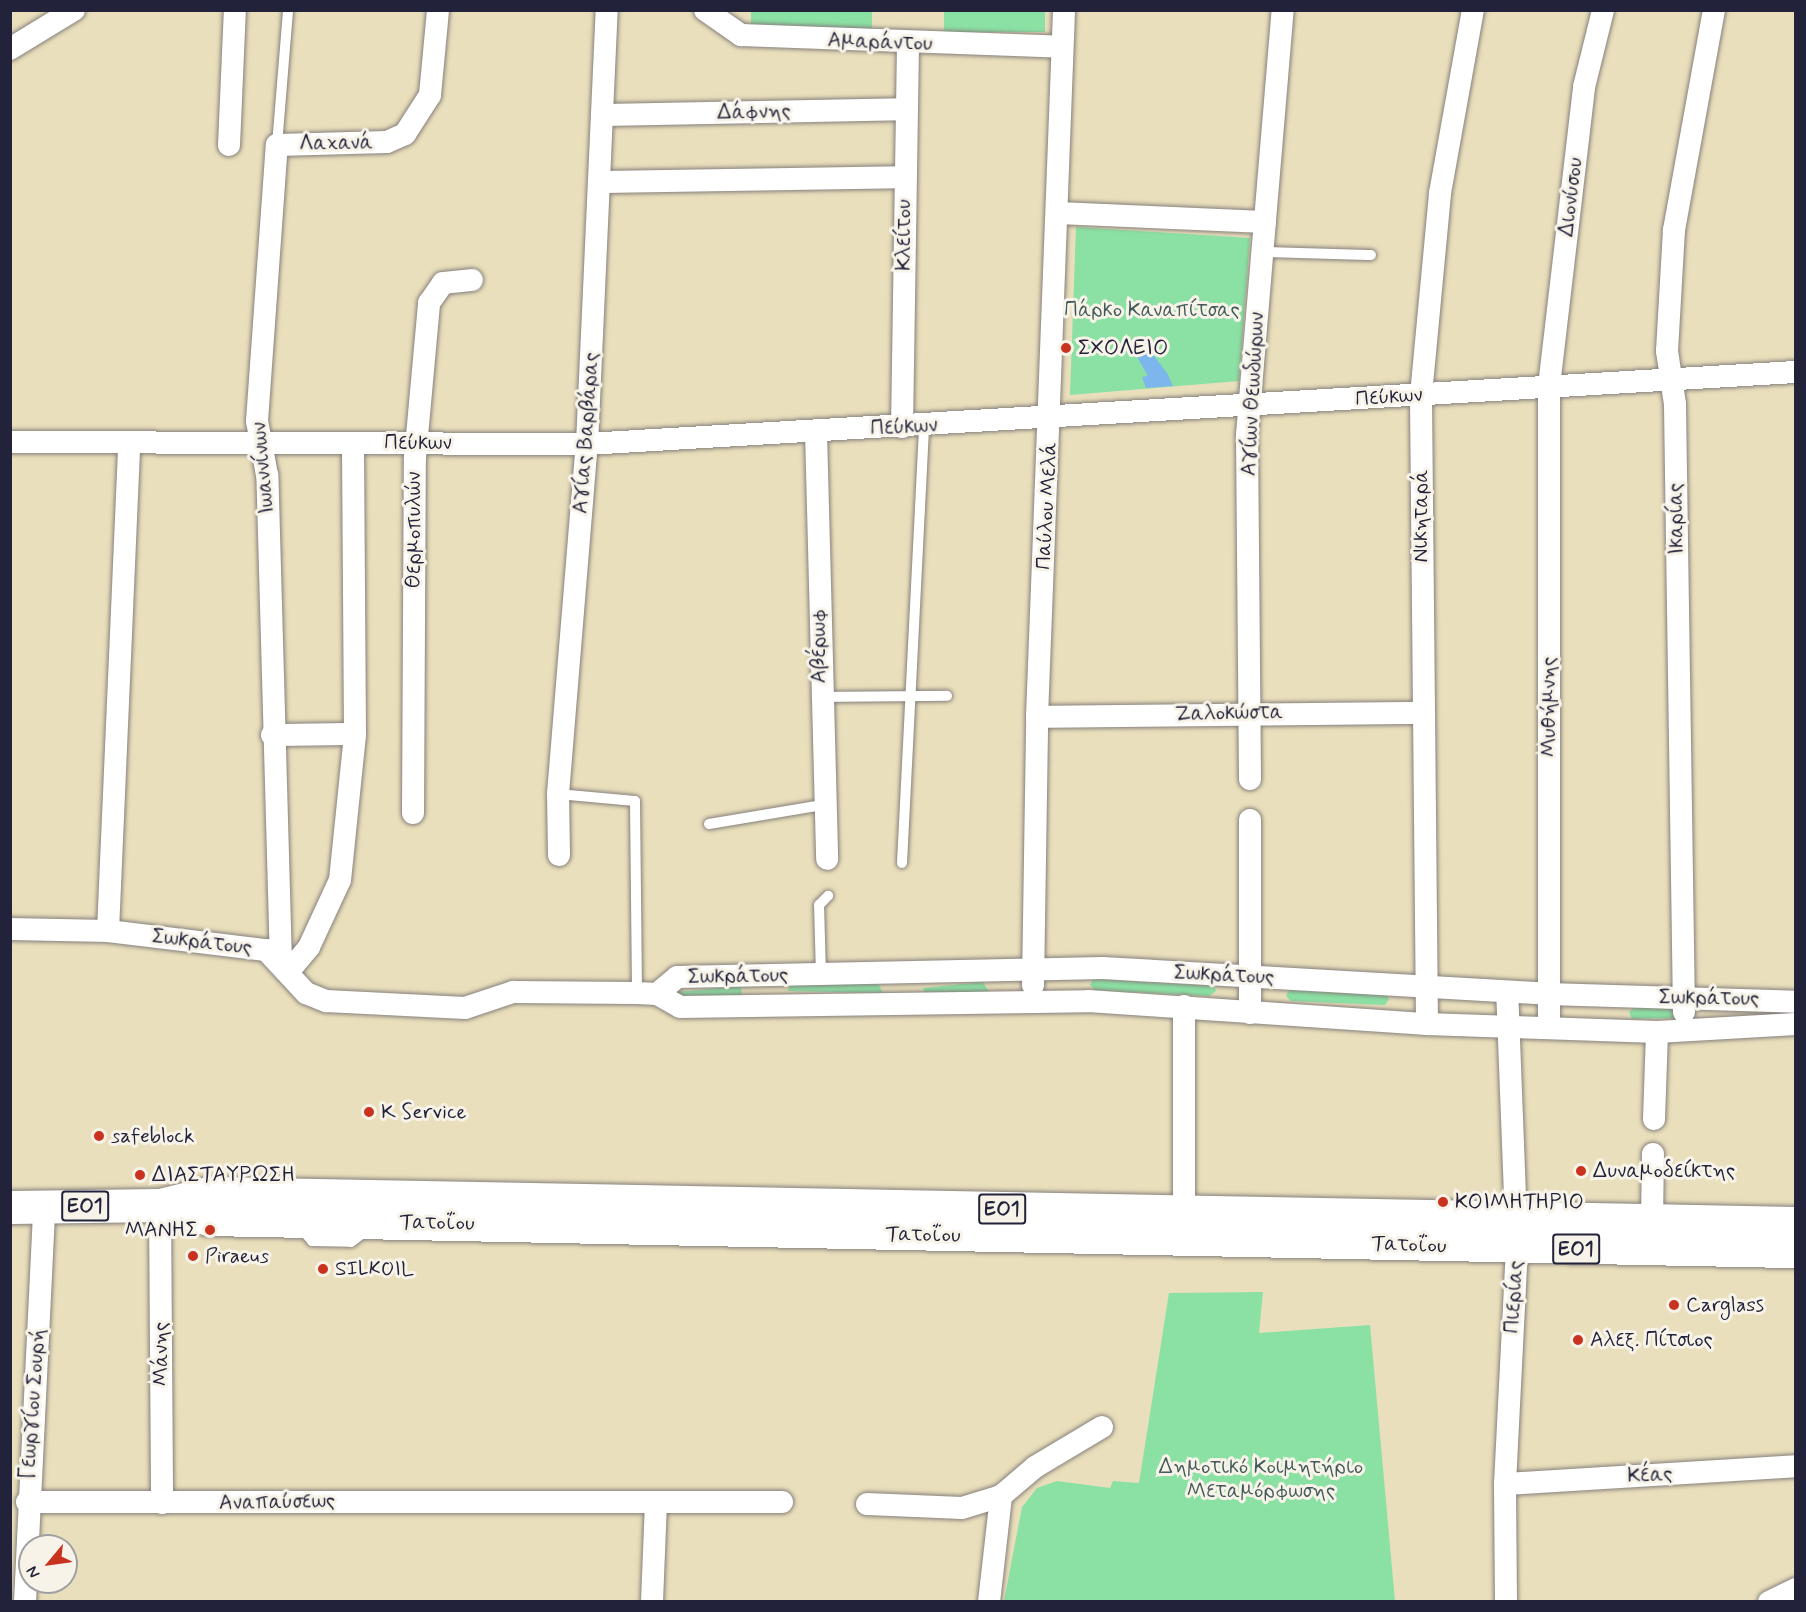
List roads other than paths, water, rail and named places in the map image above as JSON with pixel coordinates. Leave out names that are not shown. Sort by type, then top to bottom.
[{"type":"main road","name":"Τατοΐου","points":[[10,1208],[160,1205],[209,1193],[1184,1213],[1796,1251]]},
{"type":"main road","name":"Τατοΐου","points":[[160,1205],[209,1219],[1517,1235],[1652,1223],[1796,1223]]},
{"type":"street","points":[[10,49],[74,10]]},
{"type":"street","points":[[229,145],[236,10]]},
{"type":"street","name":"Λαχανά","points":[[277,145],[387,142],[405,134],[430,95],[438,10]]},
{"type":"street","name":"Αγίας Βαρβάρας","points":[[559,855],[558,794],[587,444],[607,10]]},
{"type":"street","name":"Αμαράντου","points":[[705,10],[741,35],[1062,47]]},
{"type":"street","name":"Παύλου Μελά","points":[[1033,1002],[1037,717],[1051,419],[1064,10]]},
{"type":"street","name":"Αγίων Θεωδώρων","points":[[1250,779],[1251,406],[1283,10]]},
{"type":"street","name":"Νικηταρά","points":[[1427,1024],[1428,986],[1420,713],[1421,395],[1440,193],[1473,10]]},
{"type":"street","name":"Διονύσου","points":[[1550,386],[1584,87],[1603,10]]},
{"type":"street","name":"Ικαρίας","points":[[1685,1032],[1672,380],[1667,351],[1674,230],[1714,10]]},
{"type":"street","name":"Κλείτου","points":[[908,43],[905,177],[913,427]]},
{"type":"street","name":"Δάφνης","points":[[602,115],[905,109]]},
{"type":"street","name":"Ιωαννίνων","points":[[277,145],[260,446],[267,475],[273,735],[285,967]]},
{"type":"street","points":[[599,182],[905,177]]},
{"type":"street","points":[[1058,213],[1265,222]]},
{"type":"street","name":"Θερμοπυλών","points":[[413,813],[415,442],[429,303],[443,283],[472,280]]},
{"type":"street","name":"Πεύκων","points":[[10,442],[260,446],[415,442],[587,444],[1051,419],[1796,372]]},
{"type":"street","name":"Μυθήμνης","points":[[1549,1028],[1550,386]]},
{"type":"street","name":"Αβέρωφ","points":[[816,432],[819,697],[822,805],[827,859]]},
{"type":"street","points":[[108,931],[129,444]]},
{"type":"street","points":[[285,967],[309,947],[340,880],[355,734],[353,444]]},
{"type":"street","name":"Ζαλοκώστα","points":[[1037,717],[1249,712],[1420,713]]},
{"type":"street","points":[[273,735],[355,734]]},
{"type":"street","points":[[1250,820],[1250,1013]]},
{"type":"street","name":"Σωκράτους","points":[[10,929],[108,931],[266,950],[285,967],[306,993],[327,1001],[465,1008],[513,992],[647,993],[680,1007],[774,1008],[1033,1002],[1184,1006],[1250,1013],[1427,1024],[1657,1032],[1796,1024]]},
{"type":"street","name":"Σωκράτους","points":[[647,993],[677,977],[1034,970],[1250,977],[1548,994],[1796,1002]]},
{"type":"street","points":[[901,1006],[902,972]]},
{"type":"street","points":[[773,975],[774,1008]]},
{"type":"street","name":"Πιερίας","points":[[1506,1602],[1505,1484],[1517,1235],[1507,992]]},
{"type":"street","points":[[1184,1006],[1184,1213]]},
{"type":"street","points":[[1654,1119],[1657,1032]]},
{"type":"street","points":[[1652,1223],[1653,1154]]},
{"type":"street","name":"Μάνης","points":[[160,1205],[162,1503]]},
{"type":"street","name":"Γεωργίου Σουρή","points":[[25,1602],[27,1502],[44,1207]]},
{"type":"street","points":[[867,1504],[962,1509],[1001,1496],[1035,1467],[1102,1427]]},
{"type":"street","name":"Κέας","points":[[1505,1484],[1796,1466]]},
{"type":"street","points":[[989,1602],[1001,1496]]},
{"type":"street","name":"Αναπαύσεως","points":[[27,1502],[162,1503],[526,1499],[782,1502]]},
{"type":"street","points":[[652,1602],[656,1502]]},
{"type":"street","points":[[1768,1602],[1796,1589]]},
{"type":"lane","name":"Ιωαννίνων","points":[[277,145],[288,10]]},
{"type":"lane","points":[[1263,252],[1371,255]]},
{"type":"lane","points":[[902,863],[913,427]]},
{"type":"lane","points":[[819,697],[947,696]]},
{"type":"lane","points":[[558,794],[635,801],[647,993]]},
{"type":"lane","points":[[709,824],[822,805]]},
{"type":"lane","points":[[821,975],[819,904],[828,896]]},
{"type":"water","points":[[1147,347],[1167,373],[1173,386],[1146,388],[1142,377],[1148,376],[1136,355]]},
{"type":"place","name":"ΣΧΟΛΕΙΟ","points":[[1066,348]]},
{"type":"place","name":"K Service","points":[[369,1112]]},
{"type":"place","name":"safeblock","points":[[99,1136]]},
{"type":"place","name":"Δυναμοδείκτης","points":[[1581,1171]]},
{"type":"place","name":"ΔΙΑΣΤΑΥΡΩΣΗ","points":[[140,1175]]},
{"type":"place","name":"ΚΟΙΜΗΤΗΡΙΟ","points":[[1443,1202]]},
{"type":"place","name":"ΜΑΝΗΣ","points":[[210,1230]]},
{"type":"place","name":"Piraeus","points":[[193,1256]]},
{"type":"place","name":"SILKOIL","points":[[323,1269]]},
{"type":"place","name":"Carglass","points":[[1674,1305]]},
{"type":"place","name":"Αλεξ. Πίτσιος","points":[[1578,1340]]},
{"type":"park label","name":"Πάρκο Καναπίτσας","points":[[1152,310]]},
{"type":"park label","name":"Δημοτικό Κοιμητήριο Μεταμόρφωσης","points":[[1261,1479]]}]
